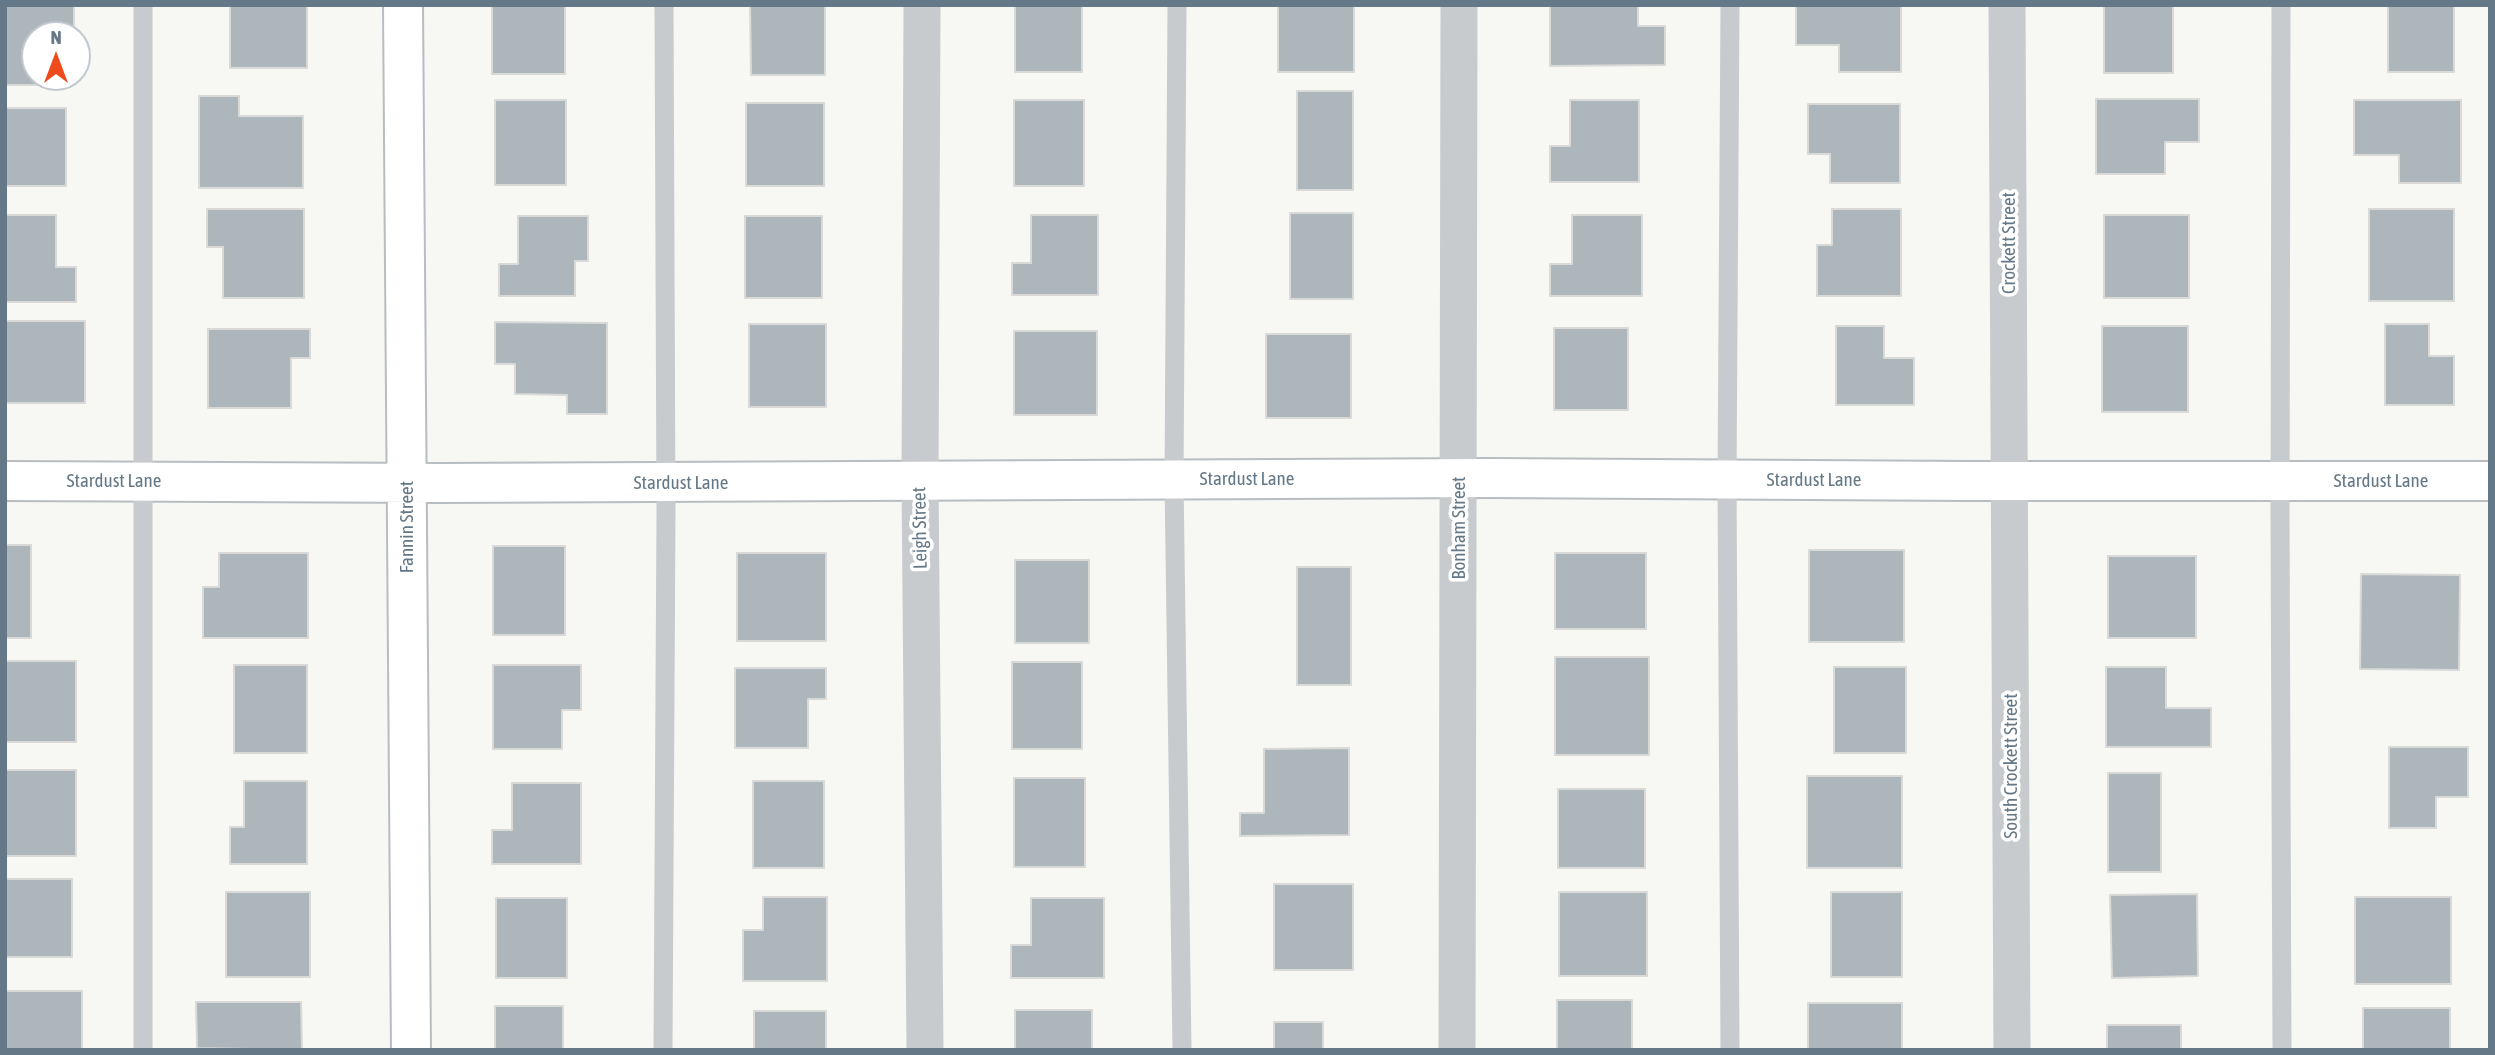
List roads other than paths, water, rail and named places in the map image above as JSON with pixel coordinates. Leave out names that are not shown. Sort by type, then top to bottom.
[{"type":"street","name":"Fannin Street","points":[[403,5],[411,1050]]},
{"type":"street","name":"Leigh Street","points":[[922,5],[920,481],[925,1050]]},
{"type":"street","name":"Bonham Street","points":[[1457,1050],[1459,5]]},
{"type":"street","name":"Crockett Street","points":[[2007,5],[2010,481]]},
{"type":"street","name":"Stardust Lane","points":[[5,481],[666,483],[1459,478],[2490,481]]},
{"type":"street","name":"South Crockett Street","points":[[2010,481],[2012,1050]]},
{"type":"lane","points":[[143,5],[143,1050]]},
{"type":"lane","points":[[663,1050],[666,483],[664,5]]},
{"type":"lane","points":[[1177,5],[1174,480],[1182,1050]]},
{"type":"lane","points":[[1730,5],[1727,480],[1730,1050]]},
{"type":"lane","points":[[2281,5],[2282,1050]]}]
